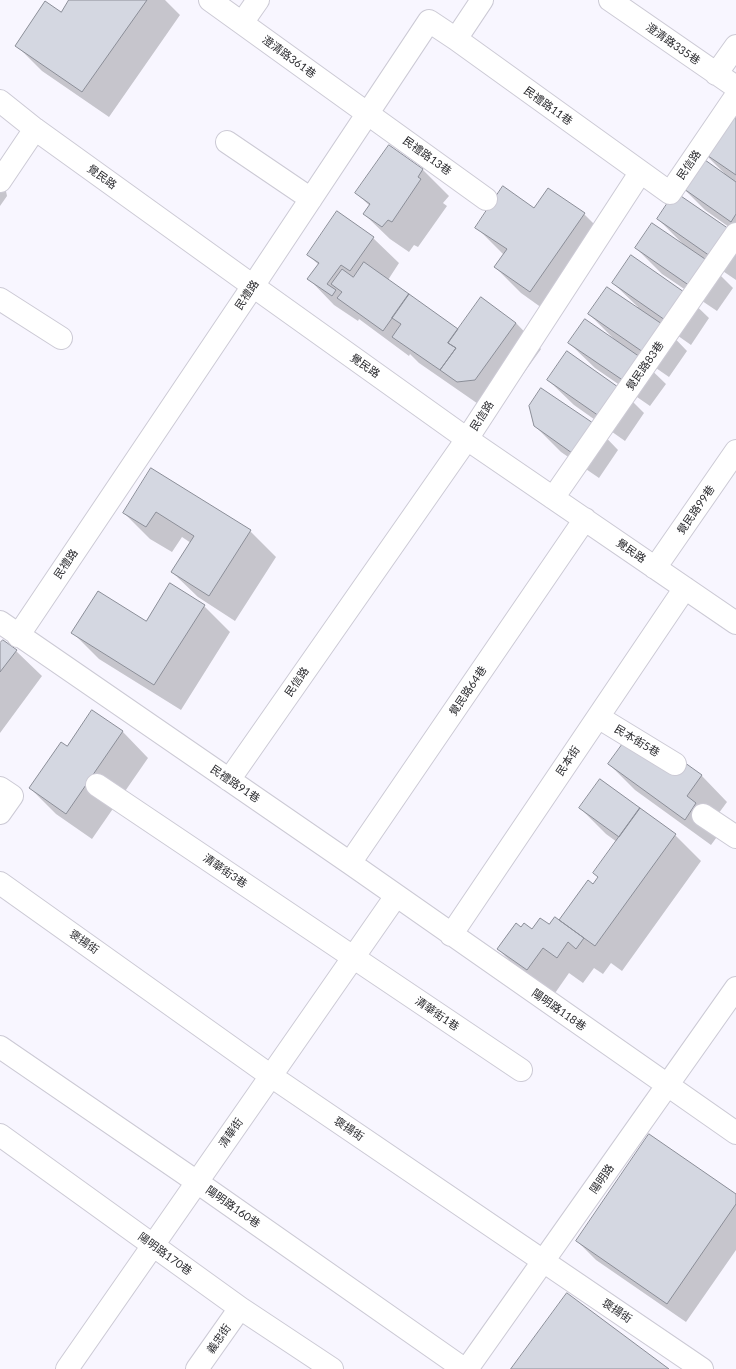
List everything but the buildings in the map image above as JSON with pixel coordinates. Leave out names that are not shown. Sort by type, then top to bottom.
[{"type":"street","name":"澄清路361巷","points":[[210,0],[367,114]]},
{"type":"street","points":[[242,23],[258,0]]},
{"type":"street","points":[[456,39],[482,0]]},
{"type":"street","name":"澄清路335巷","points":[[610,0],[736,87]]},
{"type":"street","name":"民禮路","points":[[18,636],[311,199],[428,21],[456,39]]},
{"type":"street","name":"民禮路11巷","points":[[456,39],[640,173]]},
{"type":"street","points":[[716,74],[736,46]]},
{"type":"street","name":"民信路","points":[[229,780],[467,438],[640,173],[670,193],[736,96]]},
{"type":"street","name":"覺民路","points":[[0,101],[35,129],[467,438],[736,623]]},
{"type":"street","name":"民禮路13巷","points":[[367,114],[486,199]]},
{"type":"street","points":[[0,181],[35,129]]},
{"type":"street","points":[[227,142],[311,199]]},
{"type":"street","name":"覺民路83巷","points":[[553,498],[736,234]]},
{"type":"street","points":[[0,299],[61,338]]},
{"type":"street","name":"覺民路99巷","points":[[655,568],[736,451]]},
{"type":"street","name":"覺民路64巷","points":[[350,863],[585,519]]},
{"type":"street","name":"民本街","points":[[451,935],[685,588]]},
{"type":"street","name":"民禮路91巷","points":[[0,622],[18,636],[350,863],[451,935]]},
{"type":"street","name":"民本街5巷","points":[[598,718],[675,764]]},
{"type":"street","name":"清華街3巷","points":[[97,785],[354,957]]},
{"type":"street","points":[[0,788],[12,796],[0,812]]},
{"type":"street","points":[[703,815],[736,837]]},
{"type":"street","name":"褒揚街","points":[[0,883],[271,1076],[702,1369]]},
{"type":"street","name":"清華街","points":[[67,1369],[396,896]]},
{"type":"street","name":"陽明路118巷","points":[[451,935],[736,1133]]},
{"type":"street","name":"清華街1巷","points":[[354,957],[521,1070]]},
{"type":"street","name":"陽明路","points":[[468,1369],[736,988]]},
{"type":"street","name":"陽明路160巷","points":[[0,1047],[197,1182],[464,1369]]},
{"type":"street","name":"陽明路170巷","points":[[0,1135],[240,1308],[332,1369]]},
{"type":"street","name":"義忠街","points":[[197,1369],[240,1308]]}]
